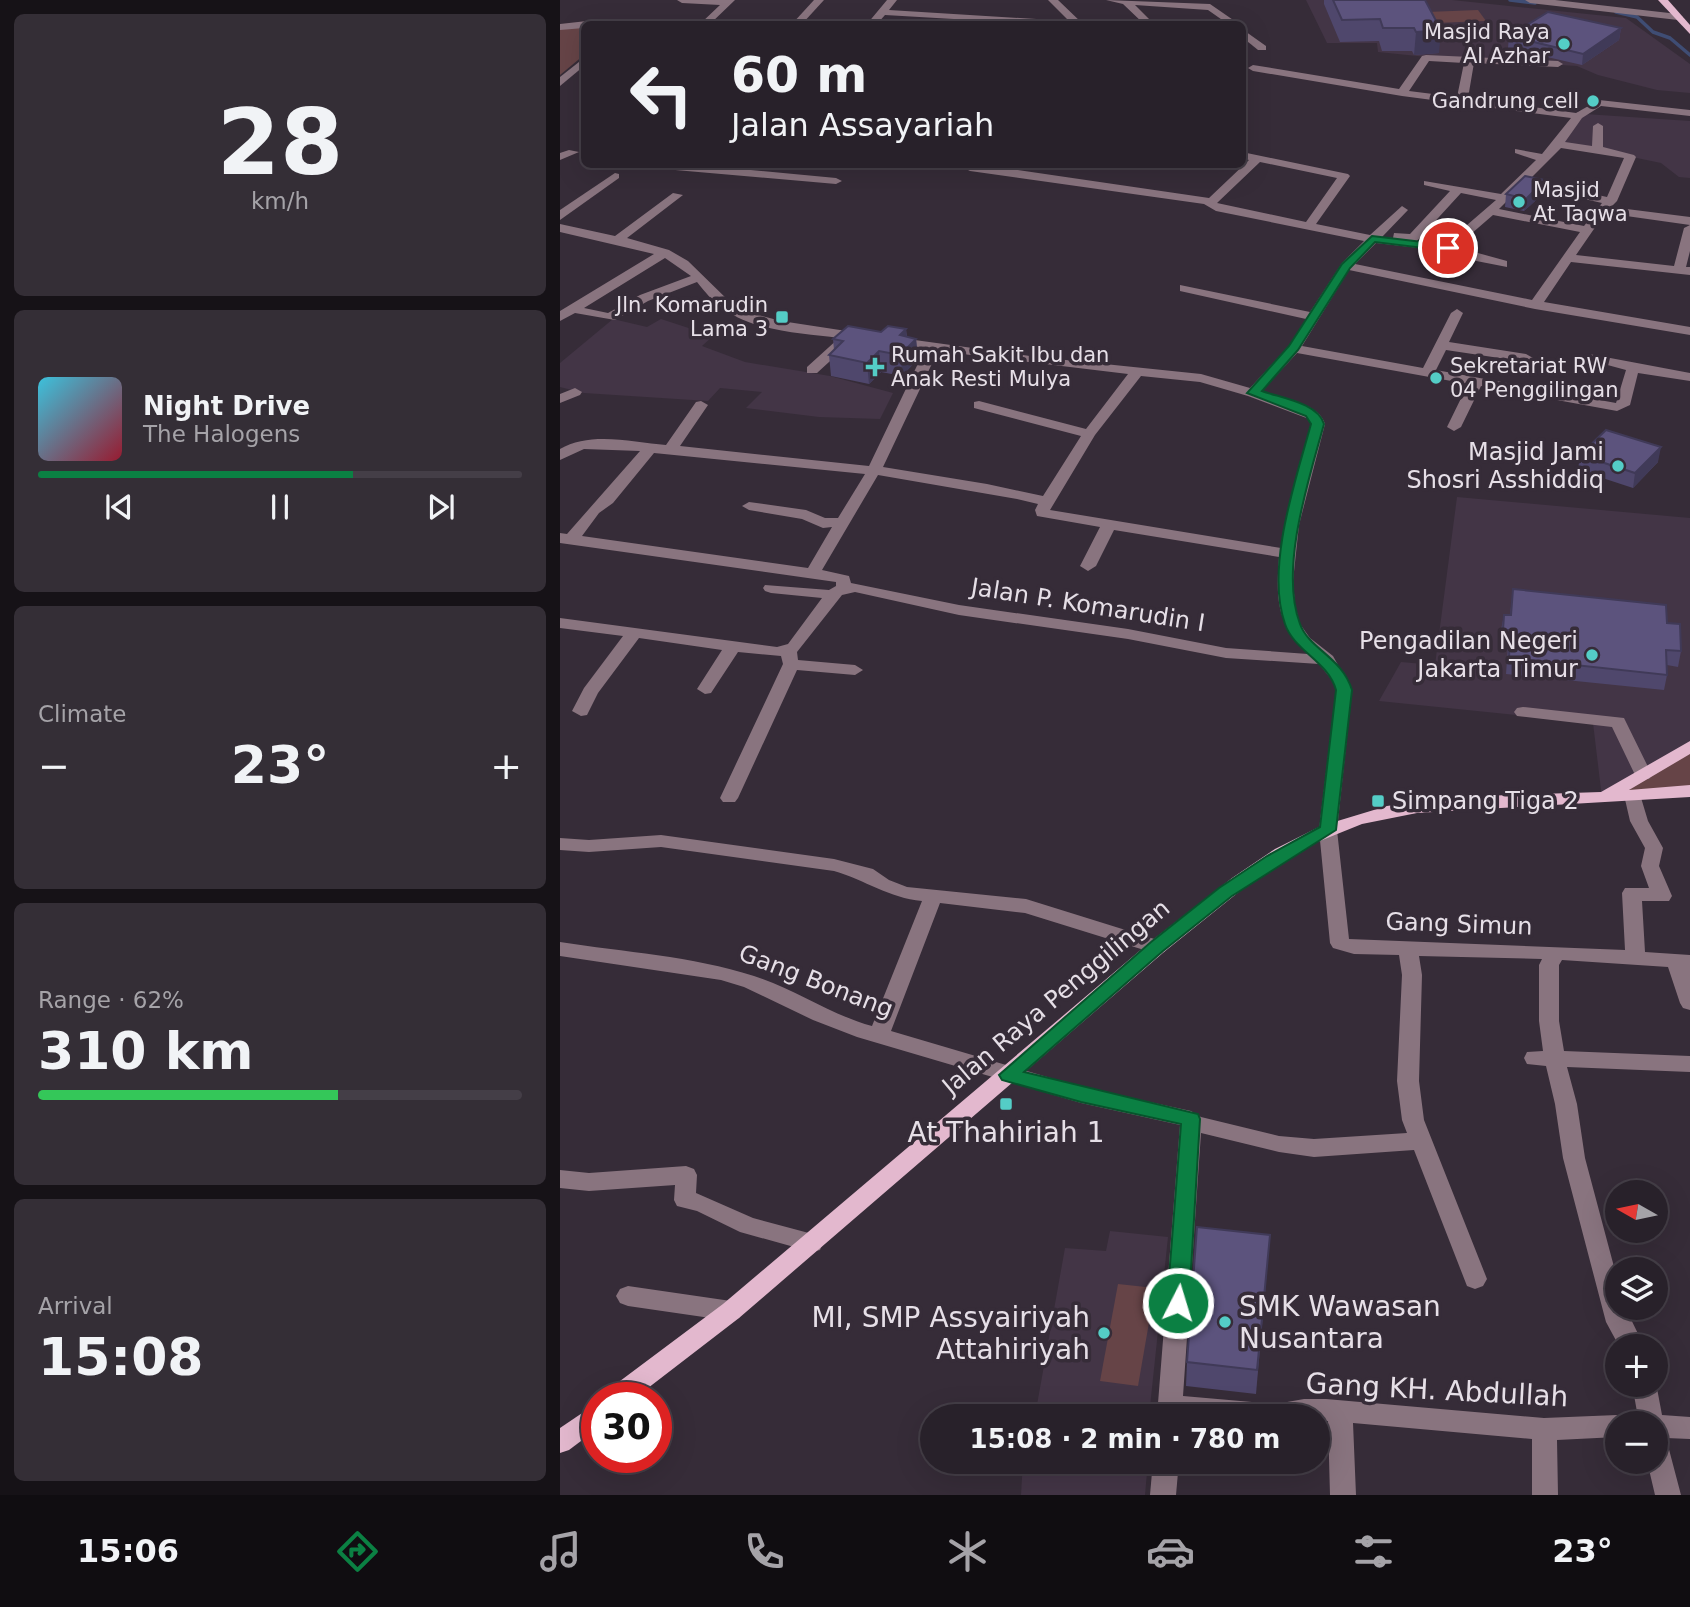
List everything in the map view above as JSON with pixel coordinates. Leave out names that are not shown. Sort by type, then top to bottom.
[{"type":"main road","points":[[1663,0],[1690,31]]},
{"type":"main road","name":"Jalan Raya Penggilingan","points":[[1602,798],[1690,746]]},
{"type":"main road","name":"Jalan Raya Penggilingan","points":[[638,1382],[732,1311],[1157,947],[1226,892],[1273,860],[1328,830],[1384,814],[1457,802],[1602,798],[1690,792]]},
{"type":"main road","points":[[560,1441],[581,1425]]},
{"type":"street","points":[[682,0],[729,1]]},
{"type":"street","points":[[722,21],[744,0]]},
{"type":"street","points":[[800,21],[819,0]]},
{"type":"street","points":[[874,21],[892,0]]},
{"type":"street","points":[[1053,0],[1075,21]]},
{"type":"street","points":[[1111,0],[1197,3],[1214,8],[1230,21]]},
{"type":"street","points":[[1530,0],[1675,14]]},
{"type":"street","points":[[1588,0],[1675,14]]},
{"type":"street","points":[[708,21],[729,1]]},
{"type":"street","points":[[1126,1],[1146,21]]},
{"type":"street","points":[[882,12],[969,21]]},
{"type":"street","points":[[560,27],[581,25]]},
{"type":"street","points":[[1246,35],[1262,48]]},
{"type":"street","points":[[1402,93],[1425,58],[1558,64]]},
{"type":"street","points":[[1462,101],[1469,61]]},
{"type":"street","points":[[561,80],[581,63]]},
{"type":"street","points":[[1253,68],[1302,74],[1402,93],[1578,116]]},
{"type":"street","points":[[561,80],[581,81]]},
{"type":"street","points":[[1351,97],[1364,87]]},
{"type":"street","points":[[1448,248],[1491,211],[1558,144],[1578,116],[1600,103],[1690,113]]},
{"type":"street","points":[[1597,149],[1598,126]]},
{"type":"street","points":[[1535,305],[1607,205],[1630,157],[1626,154],[1558,144]]},
{"type":"street","points":[[560,157],[580,149]]},
{"type":"street","points":[[1518,151],[1543,158]]},
{"type":"street","points":[[1246,156],[1344,176],[1309,226]]},
{"type":"street","points":[[1211,202],[1258,158]]},
{"type":"street","points":[[728,168],[836,181]]},
{"type":"street","points":[[969,168],[1019,169],[1211,202]]},
{"type":"street","points":[[560,216],[615,176]]},
{"type":"street","points":[[1520,181],[1607,205],[1690,220]]},
{"type":"street","points":[[1428,183],[1504,198]]},
{"type":"street","points":[[1376,237],[1413,238],[1458,188]]},
{"type":"street","points":[[616,241],[677,195]]},
{"type":"street","points":[[1211,202],[1211,206],[1309,226],[1448,248],[1461,254],[1503,264]]},
{"type":"street","points":[[1254,393],[1294,348],[1346,266],[1402,210]]},
{"type":"street","points":[[1491,211],[1587,230]]},
{"type":"street","points":[[560,228],[665,253],[683,263],[724,304],[744,314],[778,323],[1037,361],[1201,378],[1311,413],[1318,424],[1296,502],[1288,554],[1286,593],[1292,625],[1301,637],[1327,660],[1341,678],[1344,690],[1328,830]]},
{"type":"street","points":[[1569,258],[1684,271],[1690,228]]},
{"type":"street","points":[[560,317],[665,253]]},
{"type":"street","points":[[1346,266],[1502,296],[1596,318],[1690,331]]},
{"type":"street","points":[[572,309],[610,317],[644,298],[699,277]]},
{"type":"street","points":[[1184,288],[1314,317]]},
{"type":"street","points":[[1428,372],[1457,313]]},
{"type":"street","points":[[812,370],[850,335]]},
{"type":"street","points":[[1441,345],[1526,358]]},
{"type":"street","points":[[811,575],[875,469],[933,347]]},
{"type":"street","points":[[1294,348],[1619,407],[1623,405],[1631,372],[1638,369]]},
{"type":"street","points":[[1594,357],[1638,369],[1690,377]]},
{"type":"street","points":[[1138,370],[1089,434],[1042,513],[1288,554]]},
{"type":"street","points":[[1454,427],[1476,382]]},
{"type":"street","points":[[560,399],[575,393]]},
{"type":"street","points":[[670,450],[701,405]]},
{"type":"street","points":[[979,405],[1089,434]]},
{"type":"street","points":[[564,450],[593,444],[875,469],[970,485],[1047,502]]},
{"type":"street","points":[[566,539],[607,500],[650,448]]},
{"type":"street","points":[[750,506],[806,515],[824,523],[844,522]]},
{"type":"street","points":[[1088,566],[1109,524]]},
{"type":"street","points":[[566,539],[843,579],[839,591],[794,646],[729,797]]},
{"type":"street","name":"Jalan P. Komarudin I","points":[[771,588],[839,591],[855,587],[959,610],[1154,639],[1226,653],[1327,660]]},
{"type":"street","points":[[560,622],[778,652],[789,657],[855,670]]},
{"type":"street","points":[[581,711],[590,692],[635,632]]},
{"type":"street","points":[[705,689],[733,646]]},
{"type":"street","points":[[1523,712],[1618,722],[1643,775]]},
{"type":"street","points":[[1633,795],[1639,821],[1654,848],[1650,866],[1662,896],[1632,893],[1635,957]]},
{"type":"street","name":"Gang Simun","points":[[1328,830],[1340,943],[1354,947],[1555,953],[1683,961]]},
{"type":"street","points":[[560,844],[589,846],[661,841],[776,859],[812,861],[857,871],[882,885],[906,892],[1026,906],[1157,947]]},
{"type":"street","points":[[879,1035],[934,895]]},
{"type":"street","points":[[1408,948],[1412,975],[1408,1089],[1419,1141],[1475,1279]]},
{"type":"street","name":"Gang Bonang","points":[[560,949],[721,973],[751,982],[820,1015],[1009,1075],[1081,1095],[1185,1117],[1192,1123],[1279,1144],[1314,1148],[1419,1141]]},
{"type":"street","points":[[1555,953],[1549,965],[1549,1021],[1545,1058],[1566,1104],[1574,1158],[1599,1258],[1619,1322],[1626,1334]]},
{"type":"street","points":[[1683,961],[1690,1003]]},
{"type":"street","points":[[1545,1058],[1690,1064]]},
{"type":"street","points":[[1170,1404],[1192,1123]]},
{"type":"street","points":[[560,1179],[589,1182],[686,1175],[685,1200],[701,1203],[748,1226],[812,1243]]},
{"type":"street","points":[[628,1296],[732,1311]]},
{"type":"street","name":"Gang KH. Abdullah","points":[[1330,1411],[1544,1429],[1605,1426]]},
{"type":"street","points":[[1340,1411],[1343,1495]]},
{"type":"street","points":[[1668,1426],[1690,1427]]},
{"type":"street","points":[[1544,1429],[1545,1495]]},
{"type":"street","points":[[1163,1495],[1165,1474]]},
{"type":"street","points":[[1663,1474],[1668,1495]]},
{"type":"shaded area","points":[[1306,0],[1452,0],[1626,18],[1690,64],[1690,93],[1657,90],[1598,75],[1577,66],[1427,57],[1378,52],[1377,43],[1327,43]]},
{"type":"shaded area","points":[[1478,10],[1486,21],[1435,23],[1427,12]]},
{"type":"shaded area","points":[[560,25],[581,25],[581,58],[560,75]]},
{"type":"shaded area","points":[[1585,114],[1690,121],[1690,178],[1679,177],[1661,163],[1560,142]]},
{"type":"shaded area","points":[[613,319],[647,327],[661,319],[713,336],[702,346],[745,362],[830,376],[893,393],[880,419],[819,417],[746,408],[762,392],[720,388],[708,401],[584,393],[560,387],[560,363]]},
{"type":"shaded area","points":[[1457,497],[1690,518],[1690,745],[1602,798],[1593,723],[1379,701],[1401,662],[1435,665]]},
{"type":"shaded area","points":[[1690,745],[1690,792],[1602,798]]},
{"type":"shaded area","name":"MI, SMP Assyairiyah Attahiriyah","points":[[1110,1231],[1168,1237],[1150,1404],[1037,1404],[1065,1248],[1106,1251]]},
{"type":"shaded area","points":[[1118,1284],[1155,1288],[1138,1386],[1100,1381]]},
{"type":"shaded area","points":[[1022,1474],[1147,1474],[1145,1495],[1021,1495]]},
{"type":"building","points":[[1333,0],[1425,0],[1441,30],[1416,32],[1414,28],[1383,28],[1380,19],[1342,20]]},
{"type":"building","points":[[1548,12],[1621,28],[1583,54],[1509,36]]},
{"type":"building","points":[[1525,176],[1545,180],[1526,199],[1506,194]]},
{"type":"building","points":[[848,326],[881,332],[888,326],[906,329],[900,335],[916,339],[900,355],[879,351],[867,363],[829,355],[843,341],[833,339]]},
{"type":"building","points":[[1606,430],[1661,447],[1635,473],[1580,455]]},
{"type":"building","name":"Pengadilan Negeri Jakarta Timur","points":[[1513,589],[1666,605],[1667,623],[1680,624],[1681,651],[1666,650],[1667,675],[1509,658],[1510,630],[1503,630],[1504,615],[1511,615]]},
{"type":"building","name":"SMK Wawasan Nusantara","points":[[1197,1227],[1270,1235],[1257,1370],[1187,1362]]},
{"type":"waterway","points":[[1510,0],[1535,3]]},
{"type":"waterway","points":[[1616,12],[1637,17],[1653,32],[1670,38],[1690,55]]},
{"type":"place","name":"Masjid Raya Al Azhar","points":[[1564,44]]},
{"type":"place","name":"Gandrung cell","points":[[1593,101]]},
{"type":"place","name":"Masjid At Taqwa","points":[[1519,202]]},
{"type":"place","name":"Jln. Komarudin Lama 3","points":[[782,317]]},
{"type":"place","name":"Rumah Sakit Ibu dan Anak Resti Mulya","points":[[875,367]]},
{"type":"place","name":"Sekretariat RW 04 Penggilingan","points":[[1436,378]]},
{"type":"place","name":"Masjid Jami Shosri Asshiddiq","points":[[1618,466]]},
{"type":"place","name":"Pengadilan Negeri Jakarta Timur","points":[[1592,655]]},
{"type":"place","name":"Simpang Tiga 2","points":[[1378,801]]},
{"type":"place","name":"At Thahiriah 1","points":[[1006,1104]]},
{"type":"place","name":"SMK Wawasan Nusantara","points":[[1225,1322]]},
{"type":"place","name":"MI, SMP Assyairiyah Attahiriyah","points":[[1104,1333]]},
{"type":"route","points":[[1178,1303],[1191,1119],[1081,1095],[1009,1075],[1157,947],[1226,892],[1273,860],[1328,830],[1344,690],[1341,678],[1327,660],[1311,648],[1292,625],[1286,593],[1288,554],[1296,502],[1318,424],[1311,413],[1254,393],[1294,348],[1346,266],[1372,239],[1448,248]]}]
